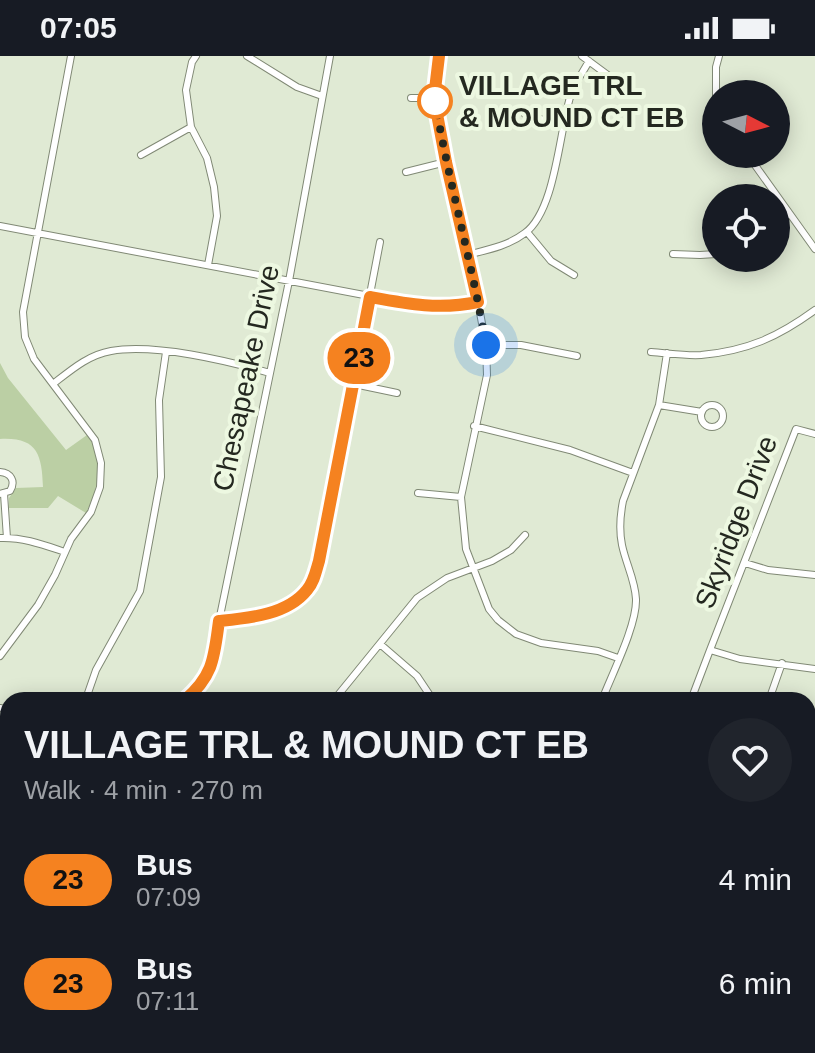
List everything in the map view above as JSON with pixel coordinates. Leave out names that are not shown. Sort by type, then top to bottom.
[{"type":"street","points":[[0,656],[38,605],[71,539],[91,512],[100,487],[101,463],[95,440],[34,359],[25,337],[23,312],[71,56]]},
{"type":"street","points":[[196,56],[186,90],[191,127],[207,158],[214,187],[217,216],[208,265]]},
{"type":"street","points":[[247,56],[297,87],[322,96]]},
{"type":"street","name":"Chesapeake Drive","points":[[194,692],[208,674],[213,660],[289,281],[330,56]]},
{"type":"street","points":[[439,56],[434,98],[486,345],[487,375],[461,497],[466,549],[489,609],[516,634],[541,643],[598,651],[618,658]]},
{"type":"street","points":[[582,56],[609,76]]},
{"type":"street","points":[[716,80],[719,56]]},
{"type":"street","points":[[467,255],[502,246],[527,232],[538,218],[549,194],[572,91],[589,61]]},
{"type":"street","points":[[411,98],[434,98]]},
{"type":"street","points":[[525,114],[563,126]]},
{"type":"street","points":[[141,155],[191,127]]},
{"type":"street","points":[[406,172],[446,162]]},
{"type":"street","points":[[790,217],[815,249]]},
{"type":"street","points":[[0,226],[422,306],[456,306],[478,302]]},
{"type":"street","points":[[527,232],[551,261],[574,275]]},
{"type":"street","points":[[219,621],[254,618],[277,610],[308,589],[319,561],[380,242]]},
{"type":"street","points":[[673,254],[702,255]]},
{"type":"street","points":[[651,352],[699,355],[744,348],[789,329],[815,310]]},
{"type":"street","points":[[486,345],[521,345],[577,356]]},
{"type":"street","points":[[53,384],[84,361],[111,351],[166,352],[230,362],[270,373]]},
{"type":"street","points":[[88,692],[96,670],[140,591],[161,477],[159,400],[166,352]]},
{"type":"street","points":[[605,692],[634,619],[636,598],[619,530],[623,501],[659,405],[667,353]]},
{"type":"street","points":[[354,384],[397,393]]},
{"type":"street","points":[[659,405],[702,412]]},
{"type":"street","points":[[474,426],[570,450],[633,473]]},
{"type":"street","name":"Skyridge Drive","points":[[694,692],[796,429],[815,434]]},
{"type":"street","points":[[0,472],[12,477],[13,483],[10,491],[2,494],[4,538],[39,543],[65,552]]},
{"type":"street","points":[[418,493],[461,497]]},
{"type":"street","points":[[341,692],[417,598],[447,578],[492,561],[511,550],[525,535]]},
{"type":"street","points":[[745,563],[768,570],[815,575]]},
{"type":"street","points":[[380,644],[417,676],[428,692]]},
{"type":"street","points":[[710,650],[740,659],[815,669]]},
{"type":"street","points":[[772,692],[782,663]]},
{"type":"green space","points":[[0,363],[8,378],[66,450],[87,435],[93,444],[98,474],[86,513],[58,496],[48,508],[9,508],[9,498],[16,488],[43,487],[41,465],[35,450],[22,441],[0,439]]},
{"type":"bus line","name":"23","points":[[194,692],[208,674],[213,660],[219,621],[254,618],[277,610],[296,600],[314,578],[370,297],[422,306],[456,306],[478,302],[434,98],[439,56]]},
{"type":"place","name":"VILLAGE TRL & MOUND CT EB","points":[[435,101]]},
{"type":"route","points":[[435,101],[486,345]]}]
